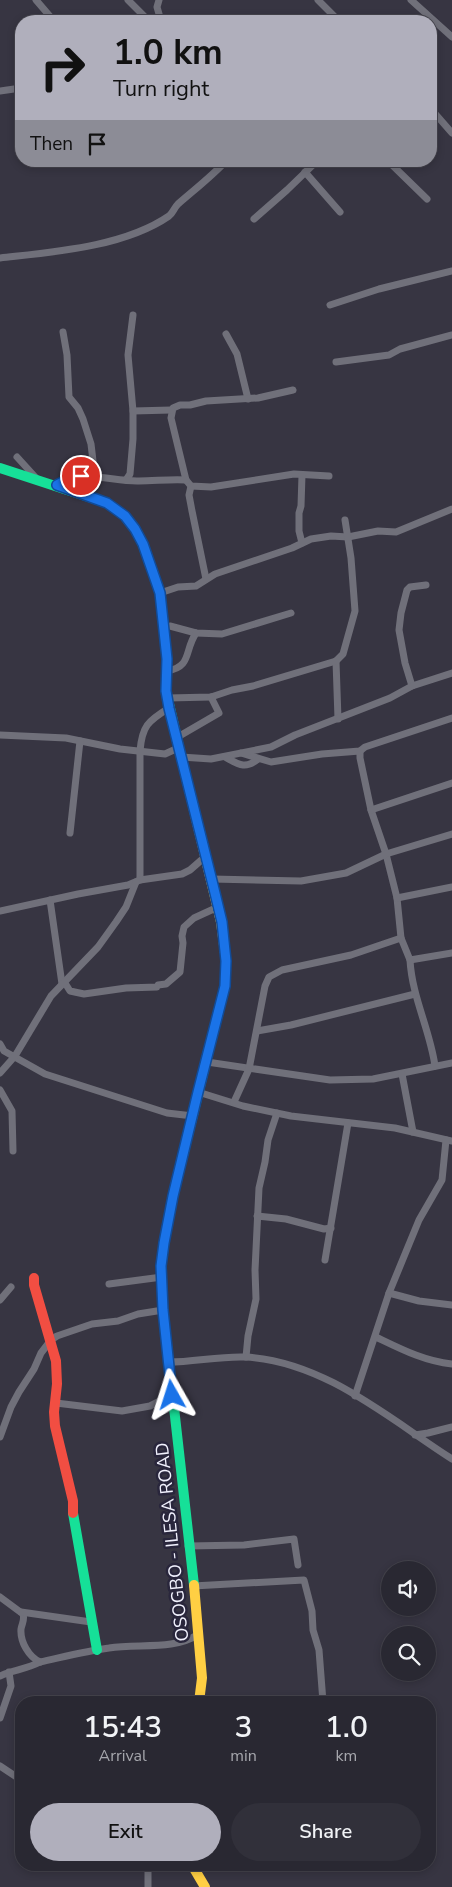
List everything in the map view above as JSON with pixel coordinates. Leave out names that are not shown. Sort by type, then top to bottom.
[{"type":"main road","name":"OSOGBO - ILESA ROAD","points":[[0,468],[57,485],[107,503],[125,516],[143,544],[160,593],[168,703],[212,879],[225,944],[225,986],[173,1196],[164,1243],[162,1277],[163,1310],[199,1634],[202,1678],[200,1696]]},
{"type":"main road","points":[[34,1278],[49,1346],[58,1372],[54,1412],[72,1500],[97,1650]]},
{"type":"main road","points":[[196,1871],[205,1887]]},
{"type":"street","points":[[36,0],[49,15]]},
{"type":"street","points":[[128,0],[142,15]]},
{"type":"street","points":[[158,0],[157,6],[159,15]]},
{"type":"street","points":[[318,0],[334,15]]},
{"type":"street","points":[[411,0],[428,15]]},
{"type":"street","points":[[437,23],[452,37]]},
{"type":"street","points":[[0,91],[15,89]]},
{"type":"street","points":[[437,116],[452,133]]},
{"type":"street","points":[[0,258],[28,256],[95,245],[117,239],[158,223],[171,215],[175,207],[220,167]]},
{"type":"street","points":[[254,219],[310,167]]},
{"type":"street","points":[[394,167],[427,199]]},
{"type":"street","points":[[305,172],[340,212]]},
{"type":"street","points":[[330,305],[379,289],[452,271]]},
{"type":"street","points":[[126,480],[130,474],[133,411],[128,355],[133,315]]},
{"type":"street","points":[[63,332],[67,355],[69,397],[78,408],[83,419],[91,444],[95,478]]},
{"type":"street","points":[[226,334],[236,354],[248,398]]},
{"type":"street","points":[[336,362],[389,355],[400,349],[452,334]]},
{"type":"street","points":[[133,411],[172,410],[180,405],[258,398],[293,390]]},
{"type":"street","points":[[172,410],[171,418],[186,480],[191,486],[211,487],[282,475],[329,476]]},
{"type":"street","points":[[17,457],[39,480]]},
{"type":"street","points":[[302,475],[302,506],[299,513],[299,531],[302,542]]},
{"type":"street","points":[[57,485],[70,478],[90,476],[137,482],[165,479],[186,480]]},
{"type":"street","points":[[191,486],[189,495],[206,579]]},
{"type":"street","points":[[160,593],[196,586],[215,574],[322,536],[348,537],[378,531],[396,532],[452,509]]},
{"type":"street","points":[[0,1074],[15,1056],[42,1009],[98,946],[116,922],[126,907],[138,881],[140,751],[141,738],[145,726],[168,703],[211,697],[253,686],[336,660],[343,654],[355,611],[345,520]]},
{"type":"street","points":[[412,686],[405,663],[399,630],[401,613],[408,588],[426,585]]},
{"type":"street","points":[[163,628],[170,626],[196,633],[222,634],[291,613]]},
{"type":"street","points":[[167,671],[176,670],[183,665],[190,642],[196,633]]},
{"type":"street","points":[[336,660],[338,719]]},
{"type":"street","points":[[178,748],[211,759],[271,747],[295,735],[390,698],[412,686],[452,673]]},
{"type":"street","points":[[0,734],[66,738],[120,750],[166,754],[178,748],[219,713],[211,697]]},
{"type":"street","points":[[241,754],[271,762],[322,754],[360,751],[365,747],[452,718]]},
{"type":"street","points":[[70,833],[80,741]]},
{"type":"street","points":[[360,751],[371,810],[386,854],[397,898],[401,938],[410,960],[414,994],[428,1035],[435,1066]]},
{"type":"street","points":[[225,757],[248,766],[258,759]]},
{"type":"street","points":[[371,810],[452,783]]},
{"type":"street","points":[[212,879],[301,881],[346,873],[386,854],[452,834]]},
{"type":"street","points":[[0,911],[128,885],[138,881],[182,874],[190,870],[206,856]]},
{"type":"street","points":[[397,898],[452,887]]},
{"type":"street","points":[[50,900],[64,983],[70,991],[84,994],[126,988],[157,987],[158,985],[166,984],[180,972],[184,928],[194,918],[218,907]]},
{"type":"street","points":[[234,1102],[249,1069],[265,986],[269,977],[276,972],[351,955],[401,938]]},
{"type":"street","points":[[410,960],[452,953]]},
{"type":"street","points":[[257,1031],[291,1025],[414,994]]},
{"type":"street","points":[[0,1044],[4,1051],[45,1074],[167,1113],[193,1116]]},
{"type":"street","points":[[207,1062],[330,1080],[373,1078],[402,1074],[452,1063]]},
{"type":"street","points":[[402,1074],[412,1132]]},
{"type":"street","points":[[0,1090],[12,1111],[13,1151]]},
{"type":"street","points":[[198,1092],[277,1113],[412,1132],[449,1140],[442,1180],[419,1220],[389,1293],[355,1396]]},
{"type":"street","points":[[246,1357],[248,1336],[256,1299],[259,1188],[268,1140],[277,1113]]},
{"type":"street","points":[[325,1260],[348,1123]]},
{"type":"street","points":[[258,1216],[324,1229],[331,1228]]},
{"type":"street","points":[[109,1284],[162,1277]]},
{"type":"street","points":[[0,1300],[11,1287]]},
{"type":"street","points":[[389,1293],[419,1301],[452,1305]]},
{"type":"street","points":[[0,1437],[11,1408],[49,1346],[81,1328],[163,1310]]},
{"type":"street","points":[[376,1337],[419,1357],[452,1364]]},
{"type":"street","points":[[169,1362],[246,1357],[277,1362],[309,1371],[355,1396],[452,1459]]},
{"type":"street","points":[[56,1403],[122,1411],[150,1406],[172,1395]]},
{"type":"street","points":[[414,1435],[452,1427]]},
{"type":"street","points":[[188,1546],[244,1545],[294,1540],[298,1565]]},
{"type":"street","points":[[193,1586],[304,1580],[312,1612],[313,1630],[319,1650],[323,1696]]},
{"type":"street","points":[[0,1597],[25,1616],[21,1630],[24,1644],[35,1660],[40,1662]]},
{"type":"street","points":[[21,1612],[91,1622]]},
{"type":"street","points":[[0,1676],[31,1667],[40,1662],[131,1644],[173,1644],[183,1642],[199,1634]]},
{"type":"street","points":[[0,1718],[11,1686],[9,1672]]},
{"type":"street","points":[[0,1766],[15,1776]]},
{"type":"street","points":[[148,1871],[148,1887]]},
{"type":"traffic: fast","points":[[0,468],[107,503],[125,516],[135,529],[143,545],[160,593],[167,659],[166,691],[186,777]]},
{"type":"traffic: fast","points":[[194,1585],[163,1310],[161,1266],[173,1196],[217,1017]]},
{"type":"traffic: fast","points":[[73,1513],[97,1650]]},
{"type":"traffic: slow","points":[[186,777],[221,922],[226,961],[225,986],[217,1017]]},
{"type":"traffic: slow","points":[[194,1585],[202,1678],[200,1696]]},
{"type":"traffic: slow","points":[[196,1871],[205,1887]]},
{"type":"traffic: jam","points":[[34,1278],[34,1285],[56,1361],[55,1426],[73,1501],[73,1513]]},
{"type":"route","points":[[81,476],[62,481],[57,485],[107,503],[116,508],[131,522],[143,544],[160,593],[167,659],[166,691],[169,708],[212,879],[225,944],[225,986],[173,1196],[161,1266],[163,1310],[172,1395]]}]
